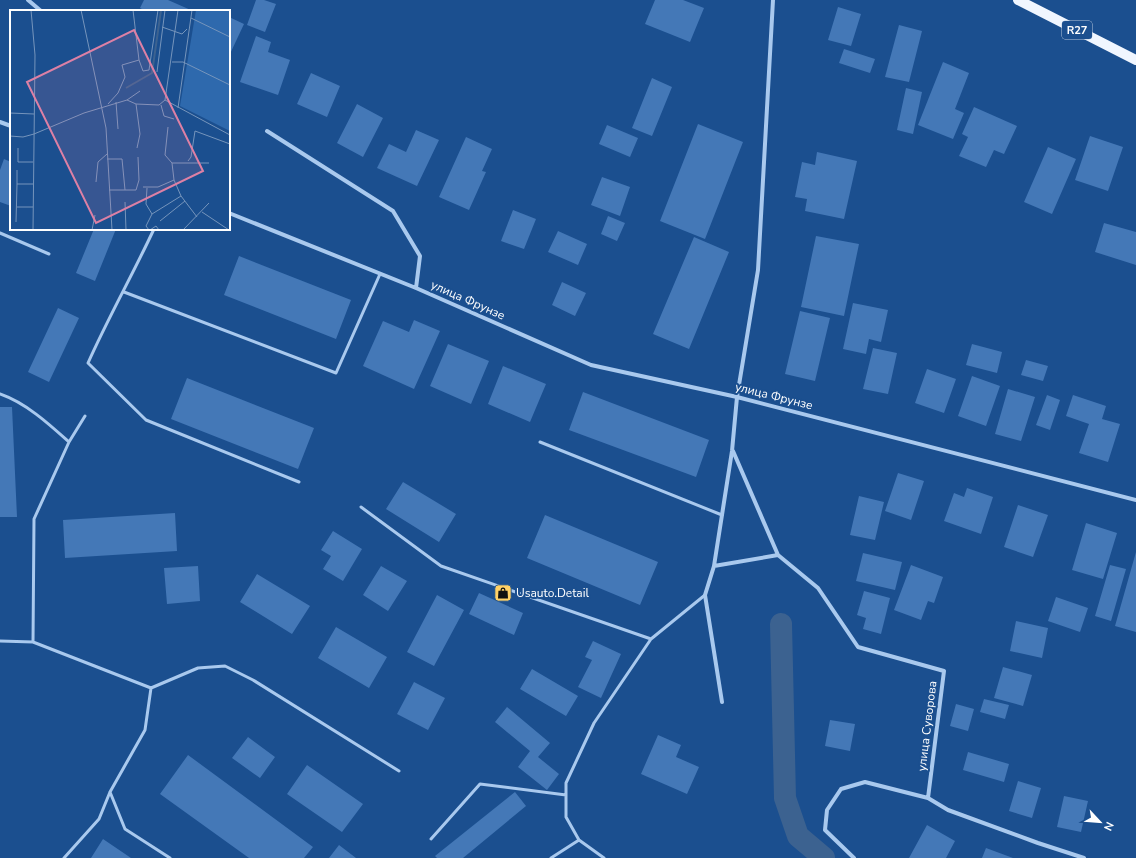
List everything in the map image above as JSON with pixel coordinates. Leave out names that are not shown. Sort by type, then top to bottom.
[{"type":"main road","name":"R27","points":[[1018,0],[1136,60]]},
{"type":"street","points":[[28,0],[40,10]]},
{"type":"street","points":[[722,702],[706,595],[714,566],[732,451],[737,397],[758,270],[773,0]]},
{"type":"street","points":[[0,122],[10,126]]},
{"type":"street","name":"улица Фрунзе","points":[[267,131],[393,210],[420,256],[416,288]]},
{"type":"street","name":"улица Фрунзе","points":[[230,213],[416,288],[591,365],[737,397],[1136,500]]},
{"type":"street","name":"улица Суворова","points":[[732,451],[778,555],[818,588],[858,648],[944,671],[928,798]]},
{"type":"street","points":[[714,566],[778,555]]},
{"type":"street","points":[[854,858],[825,830],[828,810],[841,789],[865,782],[928,798],[948,810],[1038,844],[1084,858]]},
{"type":"lane","points":[[154,230],[124,292],[109,316],[88,363],[146,420],[299,482]]},
{"type":"lane","points":[[0,233],[49,254]]},
{"type":"lane","points":[[124,292],[336,374],[380,274]]},
{"type":"lane","points":[[0,394],[8,397],[46,422],[69,442]]},
{"type":"lane","points":[[33,642],[34,519],[69,442],[85,416]]},
{"type":"lane","points":[[540,442],[722,515]]},
{"type":"lane","points":[[360,507],[441,566],[651,639]]},
{"type":"lane","points":[[604,858],[578,840],[566,817],[566,783],[594,724],[651,639],[706,595]]},
{"type":"lane","points":[[0,641],[33,642],[151,688],[198,668],[225,666],[253,680],[399,771]]},
{"type":"lane","points":[[64,858],[99,819],[110,792],[145,730],[151,688]]},
{"type":"lane","points":[[432,839],[480,784],[566,795]]},
{"type":"lane","points":[[110,792],[125,829],[170,858]]},
{"type":"lane","points":[[551,858],[578,840]]},
{"type":"building","points":[[144,0],[168,0],[191,10],[144,10],[140,8]]},
{"type":"building","points":[[256,0],[264,0],[276,4],[265,32],[247,25]]},
{"type":"building","points":[[655,0],[683,0],[704,8],[690,42],[645,24]]},
{"type":"building","points":[[838,7],[861,14],[851,46],[828,40]]},
{"type":"building","points":[[230,17],[244,24],[230,54]]},
{"type":"building","points":[[899,25],[922,31],[909,82],[885,77]]},
{"type":"building","points":[[256,36],[271,42],[268,52],[290,60],[278,95],[240,82]]},
{"type":"building","points":[[844,49],[875,59],[870,73],[839,63]]},
{"type":"building","points":[[943,62],[969,73],[955,109],[964,113],[953,139],[918,125]]},
{"type":"building","points":[[311,73],[340,86],[327,117],[297,104]]},
{"type":"building","points":[[652,78],[672,87],[652,136],[632,128]]},
{"type":"building","points":[[906,88],[922,92],[913,134],[897,130]]},
{"type":"building","points":[[357,104],[383,118],[363,157],[337,143]]},
{"type":"building","points":[[974,107],[1017,126],[1004,154],[994,150],[986,167],[959,156],[968,137],[962,134]]},
{"type":"building","points":[[698,124],[743,142],[705,239],[660,221]]},
{"type":"building","points":[[607,125],[638,138],[630,157],[599,144]]},
{"type":"building","points":[[416,130],[439,140],[417,186],[377,168],[389,144],[406,152]]},
{"type":"building","points":[[1090,136],[1123,147],[1108,191],[1075,180]]},
{"type":"building","points":[[466,137],[492,149],[482,171],[486,172],[469,210],[439,197]]},
{"type":"building","points":[[1048,147],[1076,159],[1052,214],[1024,202]]},
{"type":"building","points":[[817,152],[857,161],[844,219],[805,211],[807,199],[795,197],[802,162],[815,165]]},
{"type":"building","points":[[4,159],[10,162],[10,206],[0,202],[0,170]]},
{"type":"building","points":[[602,177],[630,187],[620,216],[591,205]]},
{"type":"building","points":[[513,210],[536,219],[524,249],[501,241]]},
{"type":"building","points":[[608,216],[625,223],[617,241],[601,234]]},
{"type":"building","points":[[1104,223],[1136,232],[1136,265],[1095,252]]},
{"type":"building","points":[[94,230],[116,230],[95,281],[76,273]]},
{"type":"building","points":[[558,231],[587,244],[578,265],[548,252]]},
{"type":"building","points":[[816,236],[859,244],[844,316],[801,307]]},
{"type":"building","points":[[694,237],[729,252],[689,349],[653,334]]},
{"type":"building","points":[[239,256],[351,300],[336,339],[224,295]]},
{"type":"building","points":[[562,282],[586,293],[575,316],[552,305]]},
{"type":"building","points":[[853,303],[888,310],[881,342],[869,339],[866,354],[843,349]]},
{"type":"building","points":[[58,308],[79,318],[49,382],[28,372]]},
{"type":"building","points":[[800,311],[830,318],[815,381],[785,374]]},
{"type":"building","points":[[414,320],[440,331],[414,389],[363,366],[383,321],[409,332]]},
{"type":"building","points":[[448,344],[489,361],[471,404],[430,386]]},
{"type":"building","points":[[972,344],[1002,352],[997,373],[966,365]]},
{"type":"building","points":[[873,348],[897,353],[888,394],[863,389]]},
{"type":"building","points":[[1026,360],[1048,366],[1043,381],[1021,375]]},
{"type":"building","points":[[503,366],[546,384],[530,422],[488,404]]},
{"type":"building","points":[[927,369],[956,379],[944,413],[915,403]]},
{"type":"building","points":[[972,376],[1000,386],[986,426],[958,416]]},
{"type":"building","points":[[187,378],[314,428],[298,469],[171,419]]},
{"type":"building","points":[[1008,389],[1035,397],[1021,441],[995,434]]},
{"type":"building","points":[[583,392],[709,440],[696,477],[569,430]]},
{"type":"building","points":[[1047,395],[1060,400],[1050,430],[1036,425]]},
{"type":"building","points":[[1073,395],[1106,406],[1102,419],[1120,424],[1108,462],[1079,453],[1089,424],[1066,416]]},
{"type":"building","points":[[0,407],[12,407],[17,517],[0,517]]},
{"type":"building","points":[[898,473],[924,481],[911,520],[885,511]]},
{"type":"building","points":[[403,482],[456,514],[439,542],[386,509]]},
{"type":"building","points":[[967,488],[993,497],[981,534],[944,521],[954,493],[964,497]]},
{"type":"building","points":[[859,496],[884,502],[875,540],[850,535]]},
{"type":"building","points":[[1018,505],[1048,515],[1033,557],[1004,547]]},
{"type":"building","points":[[175,513],[177,551],[65,558],[63,520]]},
{"type":"building","points":[[545,515],[658,562],[640,605],[527,558]]},
{"type":"building","points":[[1086,523],[1117,533],[1103,579],[1072,570]]},
{"type":"building","points":[[333,531],[362,549],[343,581],[323,569],[331,556],[321,550]]},
{"type":"building","points":[[1136,552],[1136,632],[1115,626]]},
{"type":"building","points":[[863,553],[902,562],[895,590],[856,581]]},
{"type":"building","points":[[911,565],[943,577],[934,603],[928,601],[921,620],[894,610]]},
{"type":"building","points":[[1110,565],[1126,569],[1111,621],[1095,616]]},
{"type":"building","points":[[198,566],[200,601],[167,604],[164,568]]},
{"type":"building","points":[[381,566],[407,581],[388,611],[363,595]]},
{"type":"building","points":[[257,574],[310,606],[292,634],[240,602]]},
{"type":"building","points":[[864,591],[890,598],[881,634],[863,629],[866,618],[857,615]]},
{"type":"building","points":[[479,593],[523,613],[514,635],[469,614]]},
{"type":"building","points":[[437,595],[464,610],[434,666],[407,652]]},
{"type":"building","points":[[1056,597],[1088,608],[1080,632],[1048,621]]},
{"type":"building","points":[[1016,621],[1048,628],[1042,658],[1010,651]]},
{"type":"building","points":[[336,627],[387,657],[369,688],[318,658]]},
{"type":"building","points":[[593,641],[621,654],[601,698],[578,687],[592,660],[585,657]]},
{"type":"building","points":[[1003,667],[1032,675],[1023,706],[994,698]]},
{"type":"building","points":[[532,669],[578,696],[566,716],[520,689]]},
{"type":"building","points":[[414,682],[445,698],[428,730],[397,714]]},
{"type":"building","points":[[984,699],[1009,705],[1005,719],[980,712]]},
{"type":"building","points":[[956,704],[974,709],[968,731],[950,726]]},
{"type":"building","points":[[507,707],[550,743],[538,757],[559,774],[547,790],[518,767],[530,751],[495,722]]},
{"type":"building","points":[[830,720],[855,724],[850,751],[825,746]]},
{"type":"building","points":[[658,735],[681,745],[676,757],[699,767],[687,794],[641,774]]},
{"type":"building","points":[[248,737],[275,757],[260,778],[232,758]]},
{"type":"building","points":[[968,752],[1009,764],[1004,782],[963,770]]},
{"type":"building","points":[[188,755],[313,847],[304,858],[249,858],[160,794]]},
{"type":"building","points":[[307,765],[363,804],[342,832],[287,794]]},
{"type":"building","points":[[1018,781],[1041,788],[1032,818],[1009,811]]},
{"type":"building","points":[[515,792],[526,806],[463,858],[437,858],[435,856]]},
{"type":"building","points":[[1064,796],[1088,801],[1081,832],[1057,827]]},
{"type":"building","points":[[927,825],[955,841],[946,858],[909,858]]},
{"type":"building","points":[[103,839],[131,858],[91,858]]},
{"type":"building","points":[[339,845],[356,858],[329,858]]},
{"type":"building","points":[[986,848],[1013,858],[982,858]]},
{"type":"waterway","points":[[781,624],[785,798],[798,836],[824,858]]},
{"type":"place","name":"Usauto.Detail","points":[[503,593]]}]
